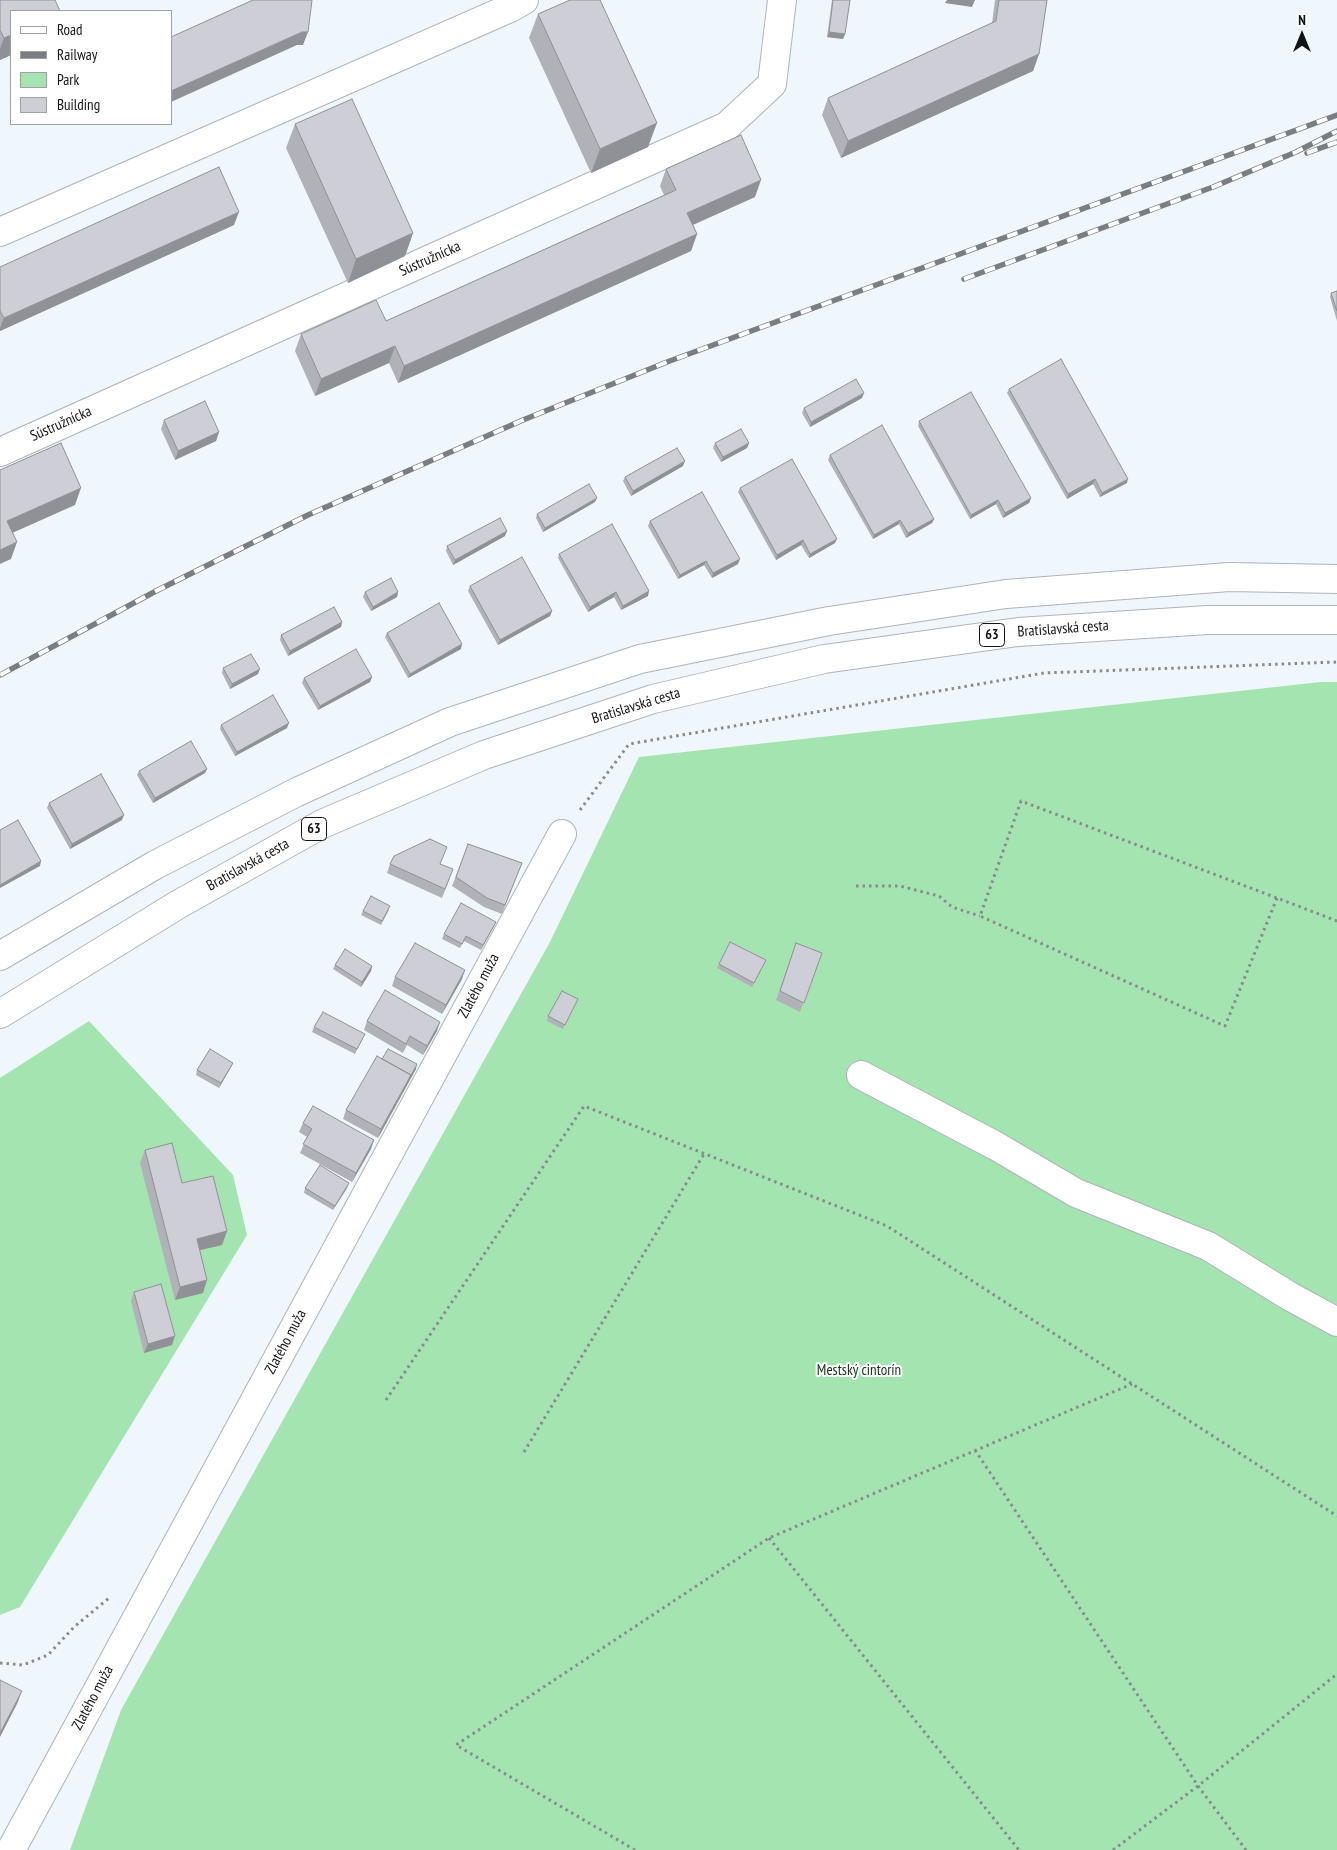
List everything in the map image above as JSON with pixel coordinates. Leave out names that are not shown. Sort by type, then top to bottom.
[{"type":"main road","points":[[0,232],[510,8],[524,0]]},
{"type":"main road","name":"Sústružnícka","points":[[0,452],[728,126],[772,84],[782,0]]},
{"type":"main road","points":[[0,956],[155,865],[306,788],[450,722],[640,659],[829,621],[1006,594],[1229,578],[1337,579]]},
{"type":"main road","name":"Bratislavská cesta","points":[[0,1014],[179,904],[322,824],[484,755],[653,699],[824,659],[1018,632],[1208,620],[1337,620]]},
{"type":"main road","name":"Zlatého muža","points":[[11,1850],[562,834]]},
{"type":"main road","points":[[861,1075],[996,1146],[1076,1193],[1208,1246],[1337,1322]]},
{"type":"path","points":[[562,834],[629,744],[1044,673],[1337,662]]},
{"type":"path","points":[[980,916],[1021,801],[1337,921]]},
{"type":"path","points":[[856,886],[900,886],[939,896],[952,908],[980,916],[1225,1026],[1277,898]]},
{"type":"path","points":[[386,1400],[584,1106],[887,1226],[1337,1516]]},
{"type":"path","points":[[524,1452],[704,1154]]},
{"type":"path","points":[[635,1850],[456,1745],[768,1538],[1132,1384]]},
{"type":"path","points":[[975,1450],[1198,1786],[1246,1850]]},
{"type":"path","points":[[768,1538],[1019,1850]]},
{"type":"path","points":[[0,1663],[23,1665],[48,1655],[74,1627],[109,1598]]},
{"type":"path","points":[[1113,1850],[1198,1786],[1337,1674]]},
{"type":"green space","name":"Mestský cintorín","points":[[1321,682],[1337,682],[1337,1850],[70,1850],[121,1710],[550,942],[639,757]]},
{"type":"green space","points":[[89,1021],[233,1175],[247,1235],[20,1607],[0,1615],[0,1078]]},
{"type":"building","points":[[0,0],[55,0],[60,10],[10,10],[10,35],[4,38],[0,30]]},
{"type":"building","points":[[253,0],[312,0],[308,32],[302,32],[172,91],[172,37]]},
{"type":"building","points":[[570,0],[600,0],[657,123],[600,149],[538,14]]},
{"type":"building","points":[[833,0],[850,0],[845,34],[829,32]]},
{"type":"building","points":[[999,0],[1047,0],[1039,54],[848,141],[828,98],[996,21]]},
{"type":"building","points":[[352,99],[413,233],[356,259],[295,124]]},
{"type":"building","points":[[741,135],[761,180],[687,213],[697,234],[404,366],[395,346],[321,379],[301,334],[376,300],[386,321],[676,190],[666,169]]},
{"type":"building","points":[[219,167],[239,212],[4,318],[0,311],[0,267]]},
{"type":"building","points":[[1337,291],[1337,311],[1331,293]]},
{"type":"building","points":[[1061,359],[1128,479],[1102,493],[1095,479],[1068,494],[1009,389]]},
{"type":"building","points":[[856,379],[864,393],[811,422],[804,408]]},
{"type":"building","points":[[971,392],[1031,498],[1005,513],[998,500],[971,515],[919,421]]},
{"type":"building","points":[[205,401],[219,432],[178,451],[164,420]]},
{"type":"building","points":[[882,425],[934,519],[908,533],[900,520],[874,535],[830,455]]},
{"type":"building","points":[[741,429],[749,443],[723,457],[715,443]]},
{"type":"building","points":[[61,443],[81,488],[7,521],[17,542],[0,550],[0,470]]},
{"type":"building","points":[[677,448],[685,461],[633,491],[625,477]]},
{"type":"building","points":[[792,459],[837,539],[810,554],[803,540],[777,555],[740,488]]},
{"type":"building","points":[[589,484],[597,498],[545,528],[537,514]]},
{"type":"building","points":[[702,492],[740,559],[713,573],[706,561],[680,575],[650,521]]},
{"type":"building","points":[[500,518],[507,531],[455,560],[447,546]]},
{"type":"building","points":[[612,524],[649,591],[623,606],[616,592],[590,607],[559,554]]},
{"type":"building","points":[[522,557],[552,611],[500,640],[470,586]]},
{"type":"building","points":[[391,578],[398,592],[373,607],[365,592]]},
{"type":"building","points":[[439,603],[462,644],[410,674],[387,633]]},
{"type":"building","points":[[334,607],[342,622],[290,651],[281,635]]},
{"type":"building","points":[[356,649],[372,677],[320,706],[304,678]]},
{"type":"building","points":[[251,654],[260,669],[232,684],[223,668]]},
{"type":"building","points":[[273,695],[289,723],[237,752],[221,725]]},
{"type":"building","points":[[191,741],[207,769],[155,798],[139,771]]},
{"type":"building","points":[[101,774],[124,815],[72,844],[49,803]]},
{"type":"building","points":[[18,820],[41,861],[0,885],[0,830]]},
{"type":"building","points":[[430,839],[447,847],[440,864],[453,869],[445,889],[390,864],[394,856]]},
{"type":"building","points":[[468,844],[522,863],[505,905],[487,898],[456,877]]},
{"type":"building","points":[[371,896],[390,906],[382,921],[363,911]]},
{"type":"building","points":[[461,903],[496,922],[483,945],[466,936],[462,944],[444,934]]},
{"type":"building","points":[[730,942],[766,960],[754,983],[719,964]]},
{"type":"building","points":[[415,943],[465,970],[446,1005],[395,977]]},
{"type":"building","points":[[796,943],[822,953],[804,1003],[780,991]]},
{"type":"building","points":[[345,949],[372,966],[362,982],[335,965]]},
{"type":"building","points":[[385,990],[440,1022],[427,1046],[410,1036],[406,1044],[367,1021]]},
{"type":"building","points":[[562,991],[578,999],[565,1025],[548,1016]]},
{"type":"building","points":[[323,1012],[365,1034],[357,1049],[314,1027]]},
{"type":"building","points":[[210,1049],[233,1063],[221,1083],[197,1070]]},
{"type":"building","points":[[388,1049],[417,1064],[409,1079],[411,1075],[382,1059]]},
{"type":"building","points":[[377,1056],[411,1075],[381,1129],[346,1110]]},
{"type":"building","points":[[313,1106],[374,1140],[356,1173],[303,1144],[312,1129],[303,1123]]},
{"type":"building","points":[[172,1143],[182,1183],[213,1176],[227,1231],[197,1239],[207,1280],[180,1287],[145,1150]]},
{"type":"building","points":[[320,1165],[349,1183],[335,1206],[305,1188]]},
{"type":"building","points":[[161,1284],[175,1336],[148,1344],[134,1292]]},
{"type":"building","points":[[0,1680],[22,1691],[0,1733]]},
{"type":"railway","points":[[0,675],[156,591],[308,515],[523,420],[667,362],[1337,115]]},
{"type":"railway","points":[[964,279],[1213,187],[1296,152],[1337,131]]},
{"type":"railway","points":[[1307,153],[1337,142]]}]
